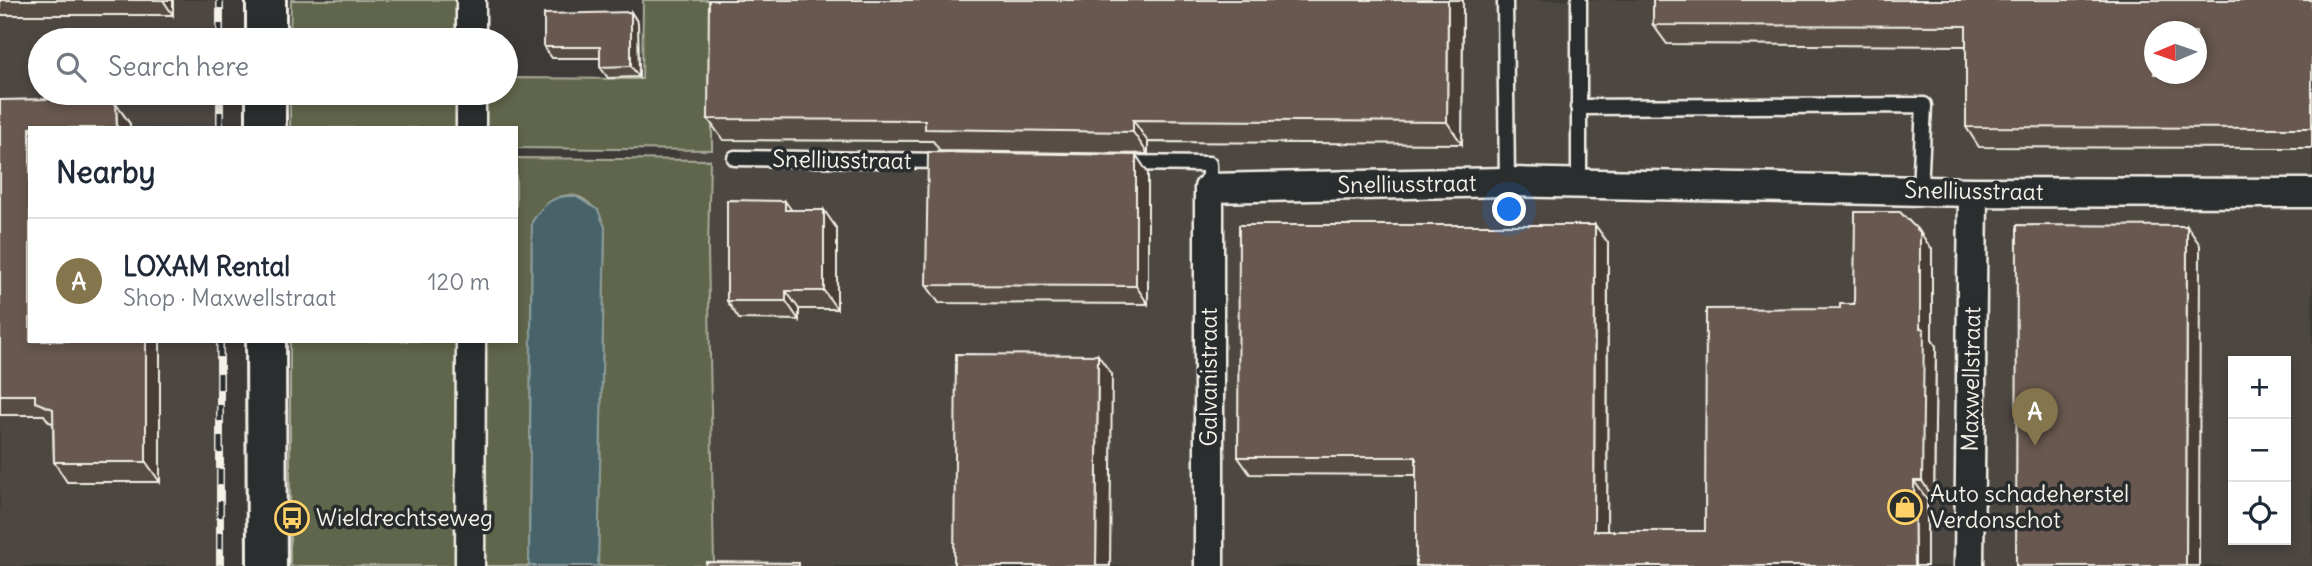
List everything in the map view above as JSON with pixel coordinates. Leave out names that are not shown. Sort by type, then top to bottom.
[{"type":"street","points":[[266,0],[266,28]]},
{"type":"street","points":[[471,0],[471,28]]},
{"type":"street","points":[[266,126],[267,105]]},
{"type":"street","points":[[471,105],[471,126]]},
{"type":"street","name":"Snelliusstraat","points":[[1209,188],[1507,182],[1973,192],[2312,194]]},
{"type":"street","name":"Galvanistraat","points":[[1209,188],[1209,566]]},
{"type":"street","name":"Maxwellstraat","points":[[1969,566],[1973,192]]},
{"type":"street","points":[[266,343],[267,566]]},
{"type":"street","points":[[470,566],[471,343]]},
{"type":"lane","points":[[1505,0],[1507,182]]},
{"type":"lane","points":[[1578,183],[1579,0]]},
{"type":"lane","points":[[1578,107],[1924,105],[1920,191]]},
{"type":"lane","name":"Snelliusstraat","points":[[735,158],[958,161]]},
{"type":"lane","points":[[1111,163],[1209,164],[1209,188]]},
{"type":"shaded area","points":[[0,0],[221,0],[220,28],[28,28],[28,105],[220,105],[220,126],[28,126],[28,343],[220,343],[220,566],[0,566]]},
{"type":"shaded area","points":[[679,0],[2312,0],[2312,566],[679,566]]},
{"type":"green space","points":[[291,0],[458,0],[458,28],[290,28]]},
{"type":"green space","points":[[643,0],[712,0],[712,150],[518,148],[518,126],[483,126],[483,105],[518,105],[518,78],[642,79]]},
{"type":"green space","points":[[290,105],[458,105],[458,126],[290,126]]},
{"type":"green space","points":[[518,158],[710,160],[708,248],[714,566],[598,566],[605,227],[590,204],[571,195],[551,201],[532,222],[529,566],[482,566],[483,343],[518,343]]},
{"type":"green space","points":[[290,343],[457,343],[457,566],[290,566]]},
{"type":"water","points":[[575,196],[598,210],[605,227],[598,566],[529,566],[532,222],[550,202],[561,197]]},
{"type":"building","points":[[709,0],[1448,0],[1447,122],[1133,120],[1133,132],[925,129],[925,120],[708,119]]},
{"type":"building","points":[[1653,0],[2312,0],[2312,128],[1966,127],[1966,26],[1653,25]]},
{"type":"building","points":[[631,12],[631,66],[600,67],[600,47],[544,47],[544,14]]},
{"type":"building","points":[[28,99],[28,105],[116,105],[117,126],[28,126],[28,343],[146,343],[146,462],[54,462],[53,409],[35,402],[35,395],[0,395],[0,100]]},
{"type":"building","points":[[928,152],[1136,155],[1136,286],[926,285]]},
{"type":"building","points":[[727,200],[785,201],[785,210],[824,210],[824,291],[786,291],[786,301],[727,301]]},
{"type":"building","points":[[1855,212],[1900,212],[1920,232],[1920,328],[1924,329],[1922,481],[1914,481],[1915,566],[1416,566],[1416,457],[1238,457],[1239,225],[1595,225],[1594,531],[1705,531],[1706,309],[1840,308],[1840,304],[1854,304]]},
{"type":"building","points":[[2017,225],[2187,226],[2186,566],[2016,566]]},
{"type":"building","points":[[956,354],[1098,355],[1096,566],[945,566],[954,565]]},
{"type":"building","points":[[706,562],[799,563],[799,566],[706,566]]},
{"type":"railway","points":[[220,0],[220,28]]},
{"type":"railway","points":[[220,105],[220,126]]},
{"type":"railway","points":[[220,343],[220,566]]},
{"type":"place","name":"LOXAM Rental","points":[[2035,446]]},
{"type":"place","name":"Auto schadeherstel Verdonschot","points":[[1905,507]]},
{"type":"place","name":"Wieldrechtseweg","points":[[292,518]]}]
